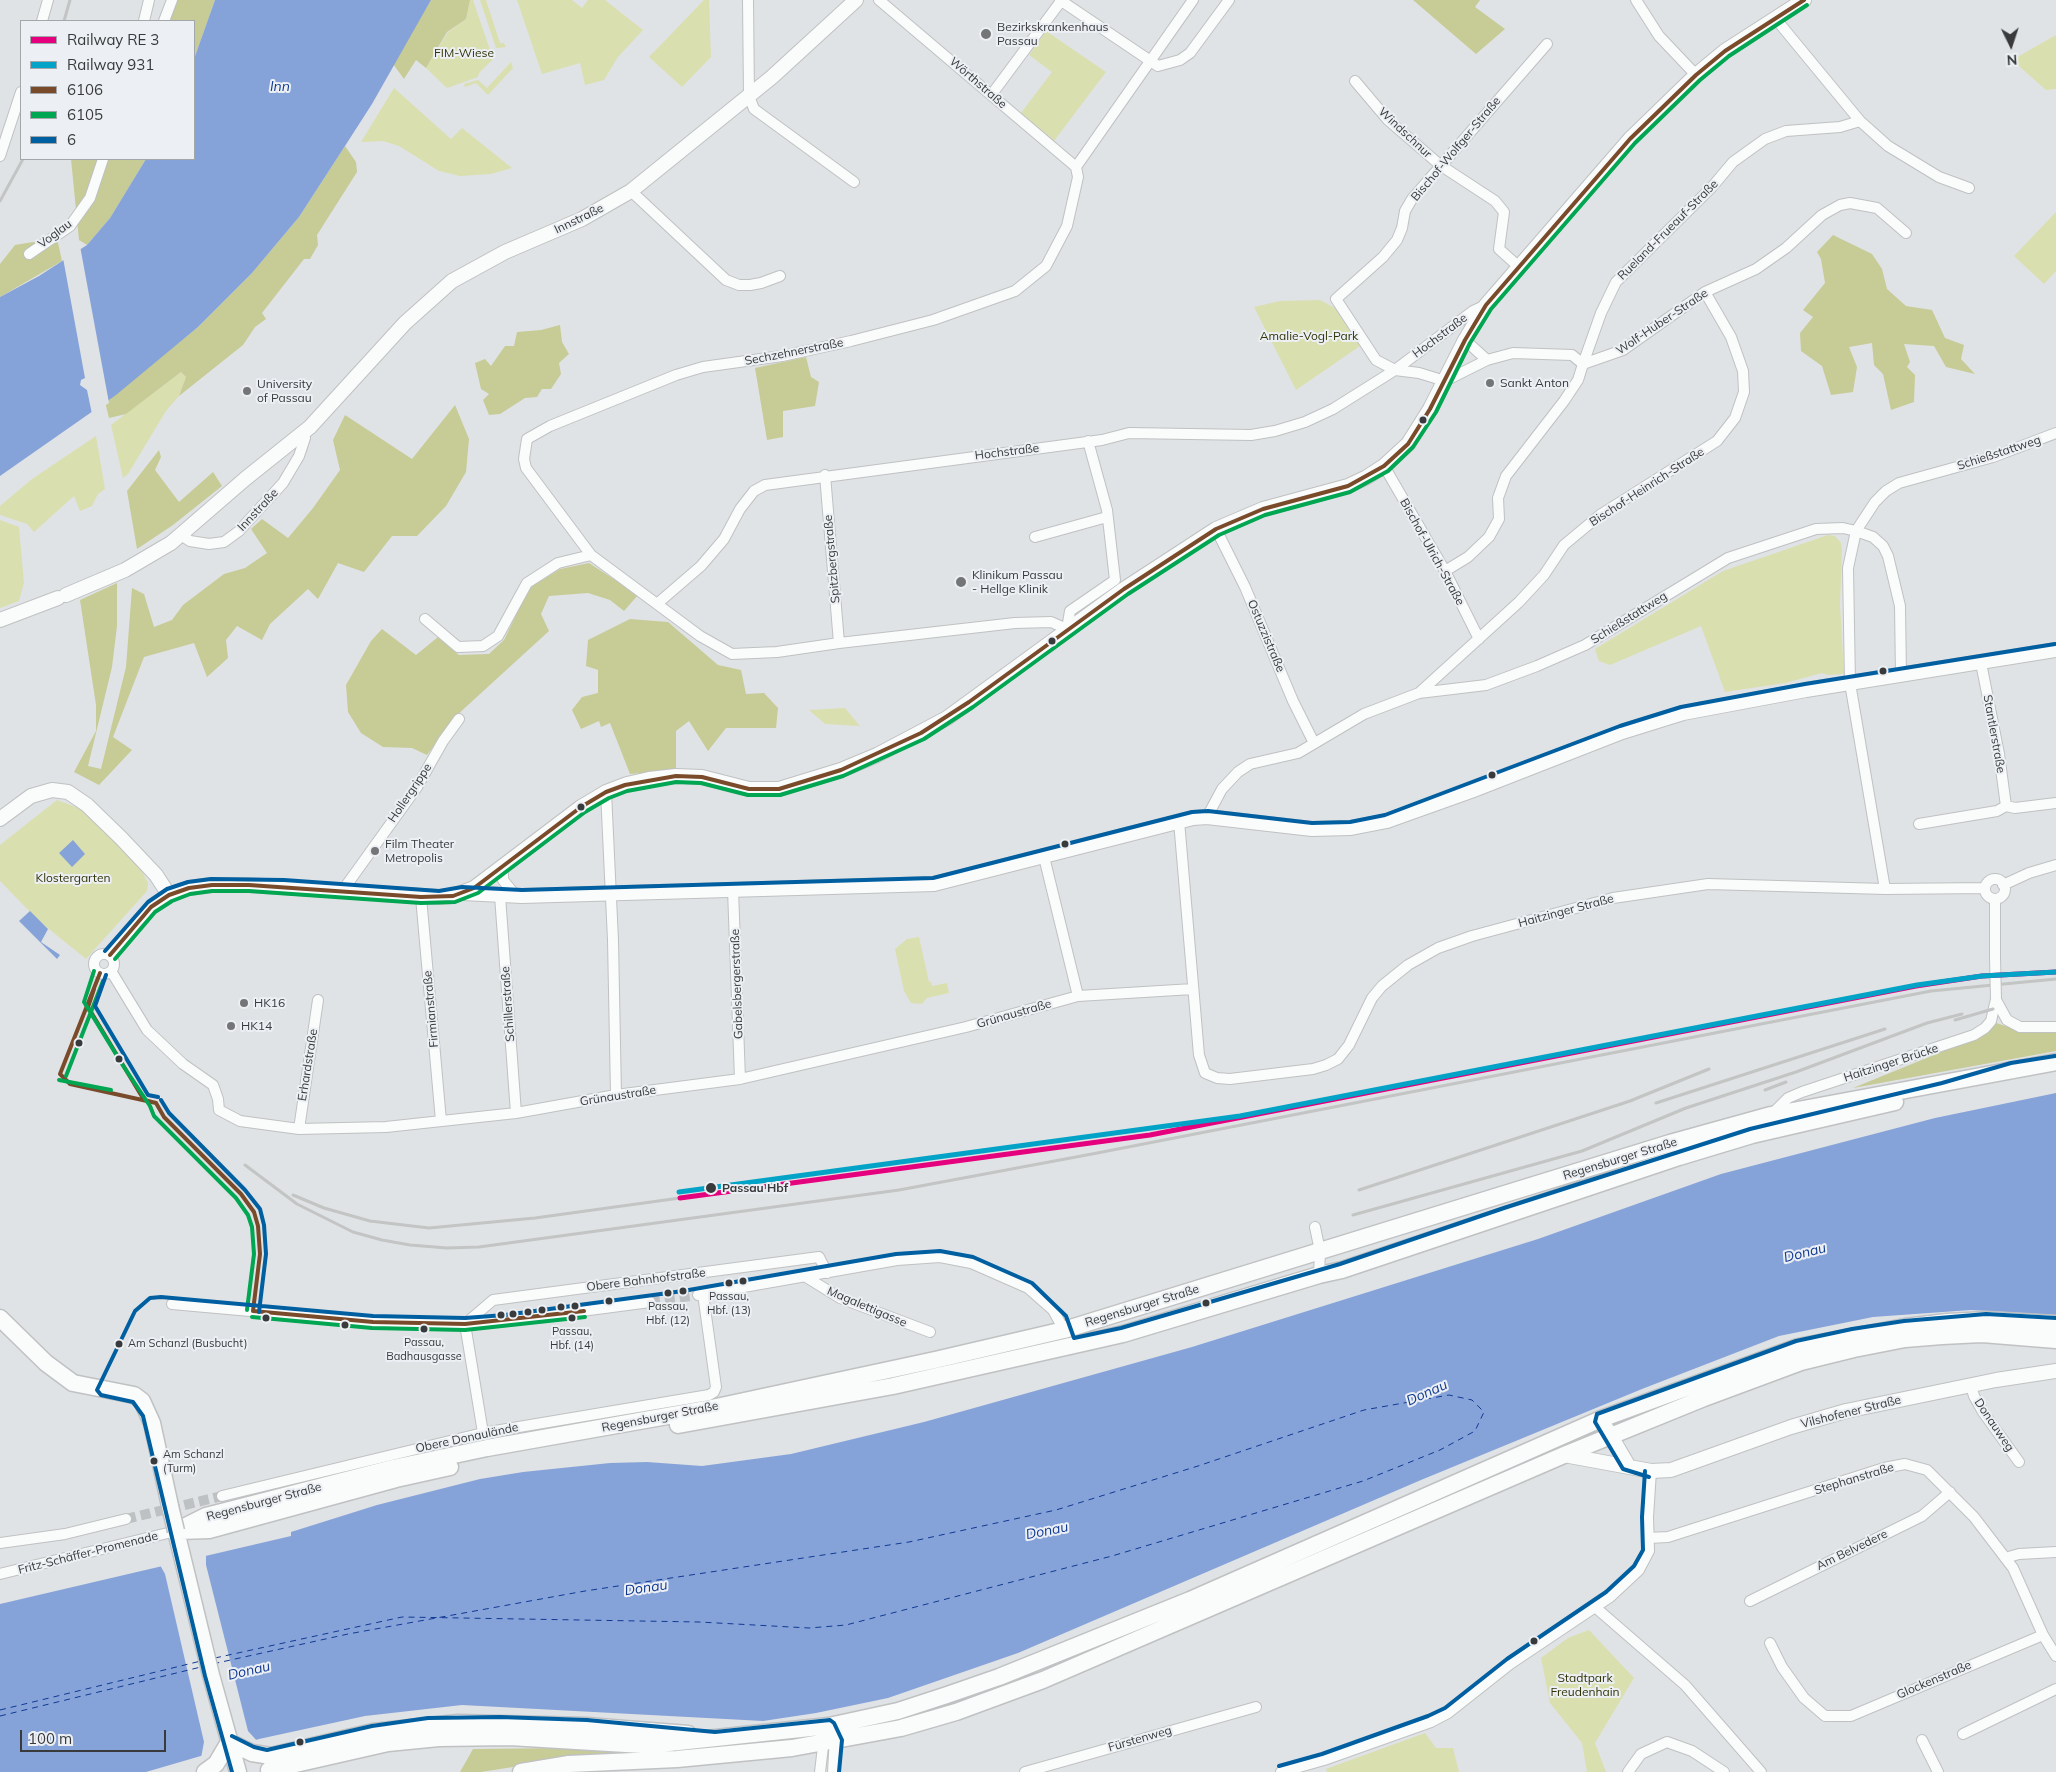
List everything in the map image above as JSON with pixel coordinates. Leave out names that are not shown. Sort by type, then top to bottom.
[{"type":"main road","name":"Regensburger Straße","points":[[176,1531],[209,1530],[396,1479],[653,1424],[1064,1330],[1670,1143],[1771,1115],[2013,1068],[2056,1062]]},
{"type":"main road","name":"Regensburger Straße","points":[[653,1424],[893,1386],[1122,1334],[1319,1275],[1342,1270],[1506,1214],[1752,1135],[1944,1089],[2013,1068]]},
{"type":"main road","points":[[1752,1135],[1771,1115]]},
{"type":"main road","points":[[0,1318],[46,1363],[73,1383],[137,1396],[145,1405],[154,1432],[176,1531],[238,1772]]},
{"type":"main road","points":[[521,1772],[569,1764],[677,1759],[714,1746],[829,1726],[898,1711],[999,1677],[1190,1600],[1601,1419],[1798,1347],[1905,1326],[1987,1320],[2056,1324]]},
{"type":"main road","points":[[1064,1330],[1070,1345]]},
{"type":"main road","points":[[270,1770],[388,1743],[439,1738],[510,1737],[650,1745],[792,1748],[901,1728],[956,1712],[1026,1687],[1195,1616],[1564,1455],[1704,1398],[1801,1362],[1905,1339],[1972,1335],[2056,1340]]},
{"type":"main road","points":[[229,1742],[252,1753],[267,1756],[373,1732],[428,1724],[492,1723],[587,1726],[714,1746]]},
{"type":"main road","points":[[205,1772],[214,1766],[229,1742]]},
{"type":"street","points":[[42,20],[48,0]]},
{"type":"street","points":[[144,20],[149,0]]},
{"type":"street","points":[[164,20],[172,0]]},
{"type":"street","points":[[748,0],[749,96],[754,108],[854,182]]},
{"type":"street","name":"Innstraße","points":[[0,620],[125,570],[171,543],[245,479],[304,432],[405,323],[452,281],[505,252],[582,219],[631,191],[749,96],[856,0]]},
{"type":"street","name":"Wörthstraße","points":[[879,0],[992,94],[1076,168]]},
{"type":"street","points":[[992,94],[1060,0],[1150,63],[1158,66],[1169,64],[1190,53],[1229,0]]},
{"type":"street","points":[[1076,168],[1194,0]]},
{"type":"street","points":[[1636,0],[1659,36],[1696,75]]},
{"type":"street","points":[[462,893],[485,880],[564,819],[606,792],[649,779],[676,776],[702,777],[749,789],[779,788],[841,770],[900,744],[947,718],[1067,629],[1216,529],[1263,508],[1348,486],[1384,466],[1408,444],[1486,305],[1568,208],[1630,139],[1696,75],[1725,51],[1804,0]]},
{"type":"street","points":[[1775,18],[1860,121],[1888,146],[1939,177],[1969,188]]},
{"type":"street","name":"Bischof-Wolfger-Straße","points":[[1395,370],[1376,360],[1336,299],[1383,256],[1396,240],[1402,228],[1405,211],[1440,165],[1547,44]]},
{"type":"street","name":"Windschnur","points":[[1355,81],[1388,120],[1440,165],[1495,202],[1504,212],[1499,249],[1519,267]]},
{"type":"street","points":[[0,156],[20,95]]},
{"type":"street","name":"Rueland-Frueauf-Straße","points":[[1583,364],[1601,314],[1616,282],[1712,187],[1733,162],[1764,139],[1786,131],[1840,127],[1860,121]]},
{"type":"street","name":"Voglau","points":[[29,254],[70,226],[90,198],[103,160]]},
{"type":"street","name":"Sechzehnerstraße","points":[[1067,629],[1050,622],[1016,623],[777,652],[732,654],[700,636],[591,555],[526,468],[524,459],[527,439],[550,426],[676,374],[703,367],[782,356],[851,341],[933,320],[1015,291],[1046,266],[1067,226],[1078,177],[1076,168]]},
{"type":"street","points":[[631,191],[726,280],[739,285],[750,285],[780,276]]},
{"type":"street","name":"Wolf-Huber-Straße","points":[[1583,364],[1623,350],[1704,292],[1756,269],[1786,248],[1822,215],[1840,205],[1850,203],[1877,208],[1906,233]]},
{"type":"street","name":"Bischof-Heinrich-Straße","points":[[1419,693],[1479,639],[1544,575],[1564,545],[1600,515],[1717,442],[1735,418],[1744,392],[1742,371],[1731,337],[1704,292]]},
{"type":"street","name":"Hochstraße","points":[[658,603],[700,566],[718,546],[740,509],[754,491],[765,485],[825,475],[1088,441],[1129,432],[1251,435],[1276,431],[1305,422],[1333,409],[1395,370],[1473,311],[1486,305]]},
{"type":"street","points":[[1465,340],[1487,360]]},
{"type":"street","points":[[1445,381],[1487,360],[1514,353],[1572,355],[1583,364],[1578,380],[1564,401],[1506,476],[1498,498],[1499,519],[1489,537],[1468,557],[1445,570]]},
{"type":"street","name":"Hochstraße","points":[[1395,370],[1418,373],[1445,381]]},
{"type":"street","name":"Innstraße","points":[[181,535],[190,541],[209,544],[224,542],[240,531],[282,483],[299,456],[305,438],[304,432]]},
{"type":"street","name":"Schießstattweg","points":[[1207,817],[1222,789],[1238,772],[1250,764],[1298,753],[1364,714],[1419,693],[1486,684],[1585,645],[1728,558],[1816,529],[1835,527],[1856,531],[1875,502],[1886,491],[1899,483],[1993,457],[2056,433]]},
{"type":"street","points":[[1067,629],[1070,611],[1114,580],[1107,517],[1088,441]]},
{"type":"street","name":"Bischof-Ulrich-Straße","points":[[1384,466],[1445,570],[1479,639]]},
{"type":"street","name":"Spitzbergstraße","points":[[825,475],[839,643]]},
{"type":"street","points":[[1035,537],[1107,517]]},
{"type":"street","name":"Ostuzzistraße","points":[[1216,529],[1245,587],[1293,701],[1314,743]]},
{"type":"street","points":[[1885,889],[1850,683],[1848,568],[1856,531],[1873,537],[1883,546],[1888,556],[1900,606],[1901,676]]},
{"type":"street","points":[[425,619],[458,647],[483,646],[498,636],[527,583],[558,563],[591,555]]},
{"type":"street","points":[[113,952],[98,955],[93,964],[100,973],[107,974],[111,971],[114,964],[113,952],[135,924],[151,908],[169,895],[189,888],[212,885],[343,890],[439,897],[462,893],[516,896],[934,884],[1179,821],[1207,817],[1312,829],[1367,826],[1387,821],[1471,791],[1622,732],[1662,719],[1703,709],[1850,683],[2056,650]]},
{"type":"street","name":"Stantlerstraße","points":[[1981,663],[1999,754],[2006,806]]},
{"type":"street","name":"Hollergrippe","points":[[343,890],[417,787],[443,741],[459,719]]},
{"type":"street","points":[[0,819],[31,796],[52,790],[68,792],[87,806],[121,838],[156,875],[169,895]]},
{"type":"street","points":[[606,792],[616,1095]]},
{"type":"street","points":[[1919,824],[1997,811],[2006,806],[2016,808],[2056,803]]},
{"type":"street","points":[[1179,821],[1193,989]]},
{"type":"street","points":[[1044,857],[1078,996]]},
{"type":"street","points":[[2004,885],[2029,872],[2056,864]]},
{"type":"street","points":[[503,866],[503,880],[516,896]]},
{"type":"street","points":[[1993,880],[1999,880],[2004,885],[2003,894],[1995,901],[1989,897],[1985,888],[1993,880]]},
{"type":"street","name":"Haitzinger Straße","points":[[1193,989],[1199,1055],[1205,1073],[1217,1078],[1230,1079],[1313,1069],[1338,1059],[1349,1045],[1372,998],[1382,986],[1408,965],[1438,948],[1490,931],[1613,898],[1708,884],[1885,889],[1985,888]]},
{"type":"street","name":"Gabelsbergerstraße","points":[[733,890],[740,1079]]},
{"type":"street","name":"Schillerstraße","points":[[500,896],[516,1113]]},
{"type":"street","name":"Firmianstraße","points":[[421,897],[441,1121]]},
{"type":"street","name":"Haitzinger Brücke","points":[[1771,1115],[1788,1098],[1802,1092],[1974,1035],[1985,1028],[1994,1014],[1996,999],[1995,901]]},
{"type":"street","name":"Grünaustraße","points":[[111,971],[147,1030],[183,1064],[213,1085],[218,1095],[219,1110],[240,1121],[298,1129],[386,1126],[516,1113],[616,1095],[740,1079],[966,1027],[1078,996],[1193,989]]},
{"type":"street","name":"Haitzinger Brücke","points":[[1996,999],[2006,1020],[2020,1027],[2056,1027]]},
{"type":"street","name":"Erhardstraße","points":[[298,1129],[318,1000]]},
{"type":"street","points":[[1315,1227],[1320,1251],[1319,1275]]},
{"type":"street","name":"Obere Bahnhofstraße","points":[[465,1324],[493,1300],[506,1298],[819,1257],[827,1273]]},
{"type":"street","points":[[806,1277],[896,1260],[940,1257],[971,1263],[1028,1288],[1053,1310],[1064,1330]]},
{"type":"street","name":"Obere Donaulände","points":[[222,1496],[483,1433],[706,1396],[714,1392],[716,1385],[700,1295],[806,1277]]},
{"type":"street","name":"Magalettigasse","points":[[806,1277],[840,1298],[930,1332]]},
{"type":"street","points":[[172,1304],[373,1322],[465,1324],[506,1321],[650,1302]]},
{"type":"street","points":[[465,1324],[483,1433]]},
{"type":"street","name":"Vilshofener Straße","points":[[1564,1455],[1628,1465],[1651,1471],[1686,1466],[1791,1427],[1846,1411],[2056,1371]]},
{"type":"street","name":"Donauweg","points":[[1971,1386],[1983,1412],[2019,1462]]},
{"type":"street","points":[[1601,1419],[1628,1465]]},
{"type":"street","name":"Stephanstraße","points":[[1648,1538],[1668,1537],[1884,1468],[1905,1464],[1928,1470],[1974,1517],[2013,1568],[2043,1635],[2056,1656]]},
{"type":"street","points":[[1281,1772],[1324,1760],[1431,1722],[1448,1713],[1510,1664],[1626,1584],[1639,1570],[1649,1551],[1651,1471]]},
{"type":"street","name":"Am Belvedere","points":[[1750,1601],[1922,1516],[1950,1492]]},
{"type":"street","points":[[0,1543],[65,1534],[126,1519]]},
{"type":"street","name":"Fritz-Schäffer-Promenade","points":[[0,1574],[176,1531]]},
{"type":"street","points":[[2005,1558],[2019,1554],[2056,1552]]},
{"type":"street","points":[[1595,1607],[1685,1685],[1761,1772]]},
{"type":"street","name":"Glockenstraße","points":[[1770,1643],[1782,1667],[1804,1698],[1824,1716],[1850,1716],[2043,1635]]},
{"type":"street","points":[[1963,1734],[2056,1689]]},
{"type":"street","name":"Fürstenweg","points":[[1025,1772],[1256,1707]]},
{"type":"street","points":[[829,1726],[833,1772]]},
{"type":"street","points":[[1922,1740],[1938,1772]]},
{"type":"street","points":[[820,1772],[829,1742]]},
{"type":"street","points":[[1628,1772],[1641,1754],[1667,1742],[1692,1751],[1724,1772]]},
{"type":"green space","points":[[176,0],[215,0],[195,56],[195,20],[169,20]]},
{"type":"green space","points":[[431,0],[470,0],[466,19],[447,32],[426,68],[416,60],[404,79],[393,64]]},
{"type":"green space","name":"FIM-Wiese","points":[[470,0],[473,0],[493,59],[479,73],[478,77],[447,88],[426,68],[448,32],[466,19]]},
{"type":"green space","points":[[480,0],[486,0],[500,43],[504,43],[506,47],[496,48]]},
{"type":"green space","points":[[517,0],[572,0],[582,8],[588,0],[605,0],[643,30],[618,57],[604,80],[585,85],[580,63],[542,74]]},
{"type":"green space","points":[[704,0],[709,0],[711,57],[682,87],[649,57]]},
{"type":"green space","points":[[1413,0],[1480,0],[1475,7],[1505,29],[1476,54]]},
{"type":"green space","points":[[1046,31],[1106,72],[1054,141],[1021,113],[1052,72],[1029,55]]},
{"type":"green space","points":[[2056,35],[2056,89],[2046,90],[2012,60]]},
{"type":"green space","points":[[511,62],[513,68],[488,95],[476,83],[465,87],[464,84],[478,80],[487,88]]},
{"type":"green space","points":[[394,88],[451,139],[462,128],[512,168],[491,174],[460,176],[439,171],[399,146],[383,141],[361,142]]},
{"type":"green space","points":[[345,146],[356,162],[357,172],[317,235],[318,245],[310,259],[304,259],[262,313],[266,319],[255,327],[243,345],[179,396],[186,377],[181,372],[126,414],[109,418],[105,402],[198,327],[252,273],[299,217]]},
{"type":"green space","points":[[71,160],[145,160],[110,218],[87,245],[79,240]]},
{"type":"green space","points":[[2056,212],[2056,271],[2044,284],[2014,256]]},
{"type":"green space","points":[[1833,235],[1872,254],[1882,269],[1887,289],[1906,306],[1932,310],[1945,338],[1964,345],[1961,359],[1975,374],[1946,367],[1934,346],[1904,344],[1910,362],[1907,367],[1915,375],[1914,402],[1891,410],[1883,374],[1874,365],[1872,343],[1849,347],[1857,367],[1853,392],[1831,395],[1822,366],[1801,351],[1800,333],[1813,317],[1803,310],[1825,283],[1821,259],[1817,252]]},
{"type":"green space","points":[[57,238],[62,261],[0,297],[0,264],[15,245]]},
{"type":"green space","name":"Amalie-Vogl-Park","points":[[1320,300],[1335,308],[1360,346],[1296,390],[1254,307],[1280,301]]},
{"type":"green space","points":[[560,325],[562,342],[569,354],[559,363],[561,374],[551,389],[542,389],[537,397],[525,398],[500,414],[489,415],[483,400],[489,394],[481,389],[475,363],[485,359],[491,366],[505,346],[514,346],[517,332],[541,330]]},
{"type":"green space","points":[[806,357],[811,377],[819,382],[815,406],[783,411],[783,437],[767,440],[755,368]]},
{"type":"green space","points":[[181,372],[186,377],[179,396],[166,411],[128,474],[123,478],[111,425]]},
{"type":"green space","points":[[455,405],[469,439],[466,472],[446,506],[417,536],[392,536],[364,572],[338,563],[318,599],[308,589],[270,624],[262,640],[237,626],[226,640],[228,658],[207,677],[194,643],[144,657],[113,737],[132,750],[99,785],[74,772],[96,731],[96,705],[80,600],[117,583],[117,626],[112,667],[88,766],[101,769],[126,667],[132,588],[144,594],[154,627],[172,620],[183,605],[224,574],[245,568],[267,553],[251,529],[262,519],[288,538],[313,508],[340,470],[333,440],[345,415],[412,459]]},
{"type":"green space","points":[[96,436],[105,489],[98,494],[92,506],[80,511],[74,496],[34,532],[27,524],[0,515],[0,506],[32,479]]},
{"type":"green space","points":[[159,450],[161,457],[155,470],[179,502],[213,472],[222,486],[173,525],[137,549],[127,491]]},
{"type":"green space","points":[[0,520],[19,527],[24,583],[19,601],[0,608]]},
{"type":"green space","points":[[1828,535],[1835,536],[1841,543],[1842,550],[1840,604],[1844,674],[1828,675],[1822,673],[1785,683],[1725,692],[1701,626],[1610,665],[1599,661],[1595,649],[1723,571]]},
{"type":"green space","points":[[589,563],[638,595],[624,611],[610,600],[588,593],[549,596],[541,614],[549,631],[456,716],[427,755],[412,748],[383,747],[361,733],[348,712],[346,685],[371,641],[382,629],[416,655],[438,637],[459,655],[489,654],[504,640],[529,588],[560,569]]},
{"type":"green space","points":[[630,619],[668,622],[718,665],[741,670],[746,694],[764,693],[778,708],[776,728],[726,728],[708,751],[689,721],[676,731],[676,770],[630,774],[610,723],[601,727],[599,721],[581,729],[572,710],[582,697],[598,693],[598,670],[586,666],[588,640]]},
{"type":"green space","points":[[845,708],[860,726],[825,724],[809,710]]},
{"type":"green space","name":"Klostergarten","points":[[57,800],[84,810],[140,868],[148,883],[147,891],[86,959],[39,921],[0,881],[0,845]]},
{"type":"green space","points":[[919,937],[929,982],[931,982],[932,986],[947,983],[949,993],[927,998],[922,1004],[911,1003],[904,991],[895,949],[907,939]]},
{"type":"green space","points":[[1996,1023],[2018,1030],[2056,1031],[2056,1051],[1853,1088],[1978,1037]]},
{"type":"green space","name":"Stadtpark Freudenhain","points":[[1589,1630],[1634,1678],[1595,1743],[1606,1772],[1587,1772],[1582,1743],[1550,1703],[1541,1658],[1568,1638]]},
{"type":"green space","points":[[1425,1733],[1436,1748],[1453,1748],[1459,1772],[1327,1772],[1326,1769]]},
{"type":"green space","points":[[565,1748],[626,1751],[625,1756],[557,1760],[481,1772],[460,1772],[473,1749]]},
{"type":"water","name":"Inn","points":[[215,0],[431,0],[372,104],[299,217],[252,273],[198,327],[116,395],[0,476],[0,297],[39,276],[87,245],[110,218],[145,160],[195,160],[195,56]]},
{"type":"water","points":[[73,840],[85,854],[72,867],[59,853]]},
{"type":"water","points":[[30,911],[48,929],[41,942],[60,955],[57,959],[19,921]]},
{"type":"water","name":"Donau","points":[[2056,1093],[2056,1315],[1971,1310],[1873,1317],[1779,1336],[1642,1389],[1421,1480],[1018,1653],[888,1698],[816,1713],[763,1721],[462,1705],[365,1716],[259,1739],[146,1772],[0,1772],[0,1604],[291,1536],[291,1532],[377,1505],[480,1479],[523,1472],[610,1463],[647,1462],[702,1466],[791,1454],[924,1422],[1192,1347],[1538,1239],[1721,1174],[1935,1118]]},
{"type":"pier","points":[[80,246],[109,403],[92,414],[87,390],[80,385],[81,380],[85,378],[63,258]]},
{"type":"pier","points":[[206,1554],[206,1565],[248,1731],[258,1742],[201,1758],[204,1742],[165,1574],[160,1565]]},
{"type":"ferry route","points":[[215,1658],[402,1617],[699,1622],[809,1628],[846,1625],[1112,1556],[1363,1481],[1440,1450],[1475,1431],[1484,1412],[1472,1400],[1449,1395],[1364,1410],[1198,1466],[1056,1510],[909,1542],[585,1591],[348,1634],[217,1663]]},
{"type":"ferry route","points":[[0,1710],[201,1661]]},
{"type":"ferry route","points":[[0,1716],[201,1667]]},
{"type":"tunnel","points":[[650,1302],[697,1295]]},
{"type":"tunnel","points":[[126,1519],[222,1496]]},
{"type":"railway","points":[[64,20],[70,0]]},
{"type":"railway","points":[[0,201],[22,160]]},
{"type":"railway","points":[[245,1165],[297,1204],[353,1232],[410,1245],[447,1248],[479,1247],[899,1190],[1931,991],[2056,979]]},
{"type":"railway","points":[[1955,1020],[1993,1009]]},
{"type":"railway","points":[[1353,1215],[1582,1151],[1686,1108],[1796,1072],[1927,1023],[1962,1014]]},
{"type":"railway","points":[[1656,1103],[1885,1029]]},
{"type":"railway","points":[[1359,1190],[1630,1101],[1709,1069]]},
{"type":"railway","points":[[1765,1090],[1786,1082]]},
{"type":"railway","points":[[293,1195],[324,1208],[370,1221],[429,1228],[535,1218],[680,1198]]},
{"type":"transit line","name":"6106","points":[[110,955],[151,907],[169,895],[189,888],[212,885],[249,885],[421,897],[453,896],[474,888],[581,807],[606,792],[625,785],[676,776],[702,777],[749,789],[779,789],[841,770],[921,733],[969,702],[1124,589],[1216,529],[1263,509],[1348,486],[1384,466],[1408,444],[1430,409],[1465,340],[1486,305],[1630,139],[1696,75],[1725,51],[1804,0]]},
{"type":"transit line","name":"6105","points":[[115,959],[155,912],[172,901],[190,894],[212,891],[249,891],[421,903],[455,902],[478,893],[585,812],[609,798],[627,791],[676,782],[701,783],[748,795],[780,795],[843,776],[924,739],[973,707],[1128,594],[1219,535],[1265,515],[1350,492],[1388,471],[1413,447],[1436,412],[1470,343],[1491,309],[1635,143],[1700,80],[1729,56],[1807,5]]},
{"type":"transit line","name":"6","points":[[105,951],[148,902],[167,889],[188,882],[211,879],[284,880],[439,891],[462,887],[522,890],[933,878],[1192,812],[1208,811],[1312,823],[1350,822],[1385,815],[1620,726],[1681,707],[1805,684],[2055,644]]},
{"type":"transit line","name":"6105","points":[[94,971],[84,1002],[150,1106],[154,1116],[236,1198],[248,1215],[252,1227],[254,1254],[247,1310]]},
{"type":"transit line","points":[[680,1198],[1150,1135],[1916,986],[1982,976],[2056,972]]},
{"type":"transit line","name":"6106","points":[[100,973],[60,1074],[70,1084],[156,1103]]},
{"type":"transit line","name":"6","points":[[106,975],[95,1006],[148,1095],[158,1097]]},
{"type":"transit line","name":"6105","points":[[66,1076],[103,981]]},
{"type":"transit line","name":"6106","points":[[94,989],[88,1007],[144,1100],[156,1103]]},
{"type":"transit line","name":"6","points":[[232,1772],[205,1676],[143,1416],[133,1402],[101,1395],[97,1390],[135,1311],[150,1298],[161,1297],[373,1316],[465,1318],[505,1315],[683,1291],[896,1254],[940,1251],[973,1257],[1032,1283],[1066,1316],[1074,1338],[1121,1328],[1340,1264],[1504,1208],[1750,1129],[1942,1083],[2011,1063],[2055,1056]]},
{"type":"transit line","name":"6105","points":[[59,1080],[111,1090]]},
{"type":"transit line","name":"6","points":[[161,1100],[169,1113],[245,1190],[260,1209],[264,1225],[266,1254],[259,1312]]},
{"type":"transit line","name":"6106","points":[[156,1103],[164,1117],[241,1194],[254,1212],[258,1226],[260,1254],[253,1311]]},
{"type":"transit line","name":"6106","points":[[253,1311],[373,1322],[465,1324],[584,1311]]},
{"type":"transit line","name":"6","points":[[1649,1477],[1623,1469],[1595,1422],[1597,1414],[1796,1341],[1852,1329],[1904,1321],[1986,1314],[2056,1318]]},
{"type":"transit line","name":"6105","points":[[252,1317],[372,1328],[465,1330],[585,1317]]},
{"type":"transit line","name":"6","points":[[1279,1766],[1322,1754],[1428,1716],[1445,1708],[1507,1659],[1606,1592],[1634,1566],[1643,1550],[1642,1517],[1645,1471]]},
{"type":"transit line","name":"6","points":[[232,1736],[254,1747],[267,1750],[372,1726],[428,1718],[500,1717],[587,1720],[715,1732],[830,1720],[834,1723],[842,1740],[839,1772]]},
{"type":"rail line","name":"931","points":[[679,1192],[1240,1116],[1917,985],[1982,976],[2056,972]]},
{"type":"place","name":"Bezirkskrankenhaus Passau","points":[[986,34]]},
{"type":"place","name":"Sankt Anton","points":[[1490,383]]},
{"type":"place","name":"University of Passau","points":[[247,391]]},
{"type":"place","name":"Klinikum Passau - Hellge Klinik","points":[[961,582]]},
{"type":"place","name":"Film Theater Metropolis","points":[[375,851]]},
{"type":"place","name":"HK16","points":[[244,1003]]},
{"type":"place","name":"HK14","points":[[231,1026]]},
{"type":"place","name":"Passau Hbf","points":[[711,1188]]},
{"type":"place","name":"Passau, Hbf. (13)","points":[[729,1283]]},
{"type":"place","name":"Passau, Hbf. (12)","points":[[668,1293]]},
{"type":"place","name":"Passau, Hbf. (14)","points":[[572,1318]]},
{"type":"place","name":"Passau, Badhausgasse","points":[[424,1329]]},
{"type":"place","name":"Am Schanzl (Busbucht)","points":[[119,1344]]},
{"type":"place","name":"Am Schanzl (Turm)","points":[[154,1461]]}]
